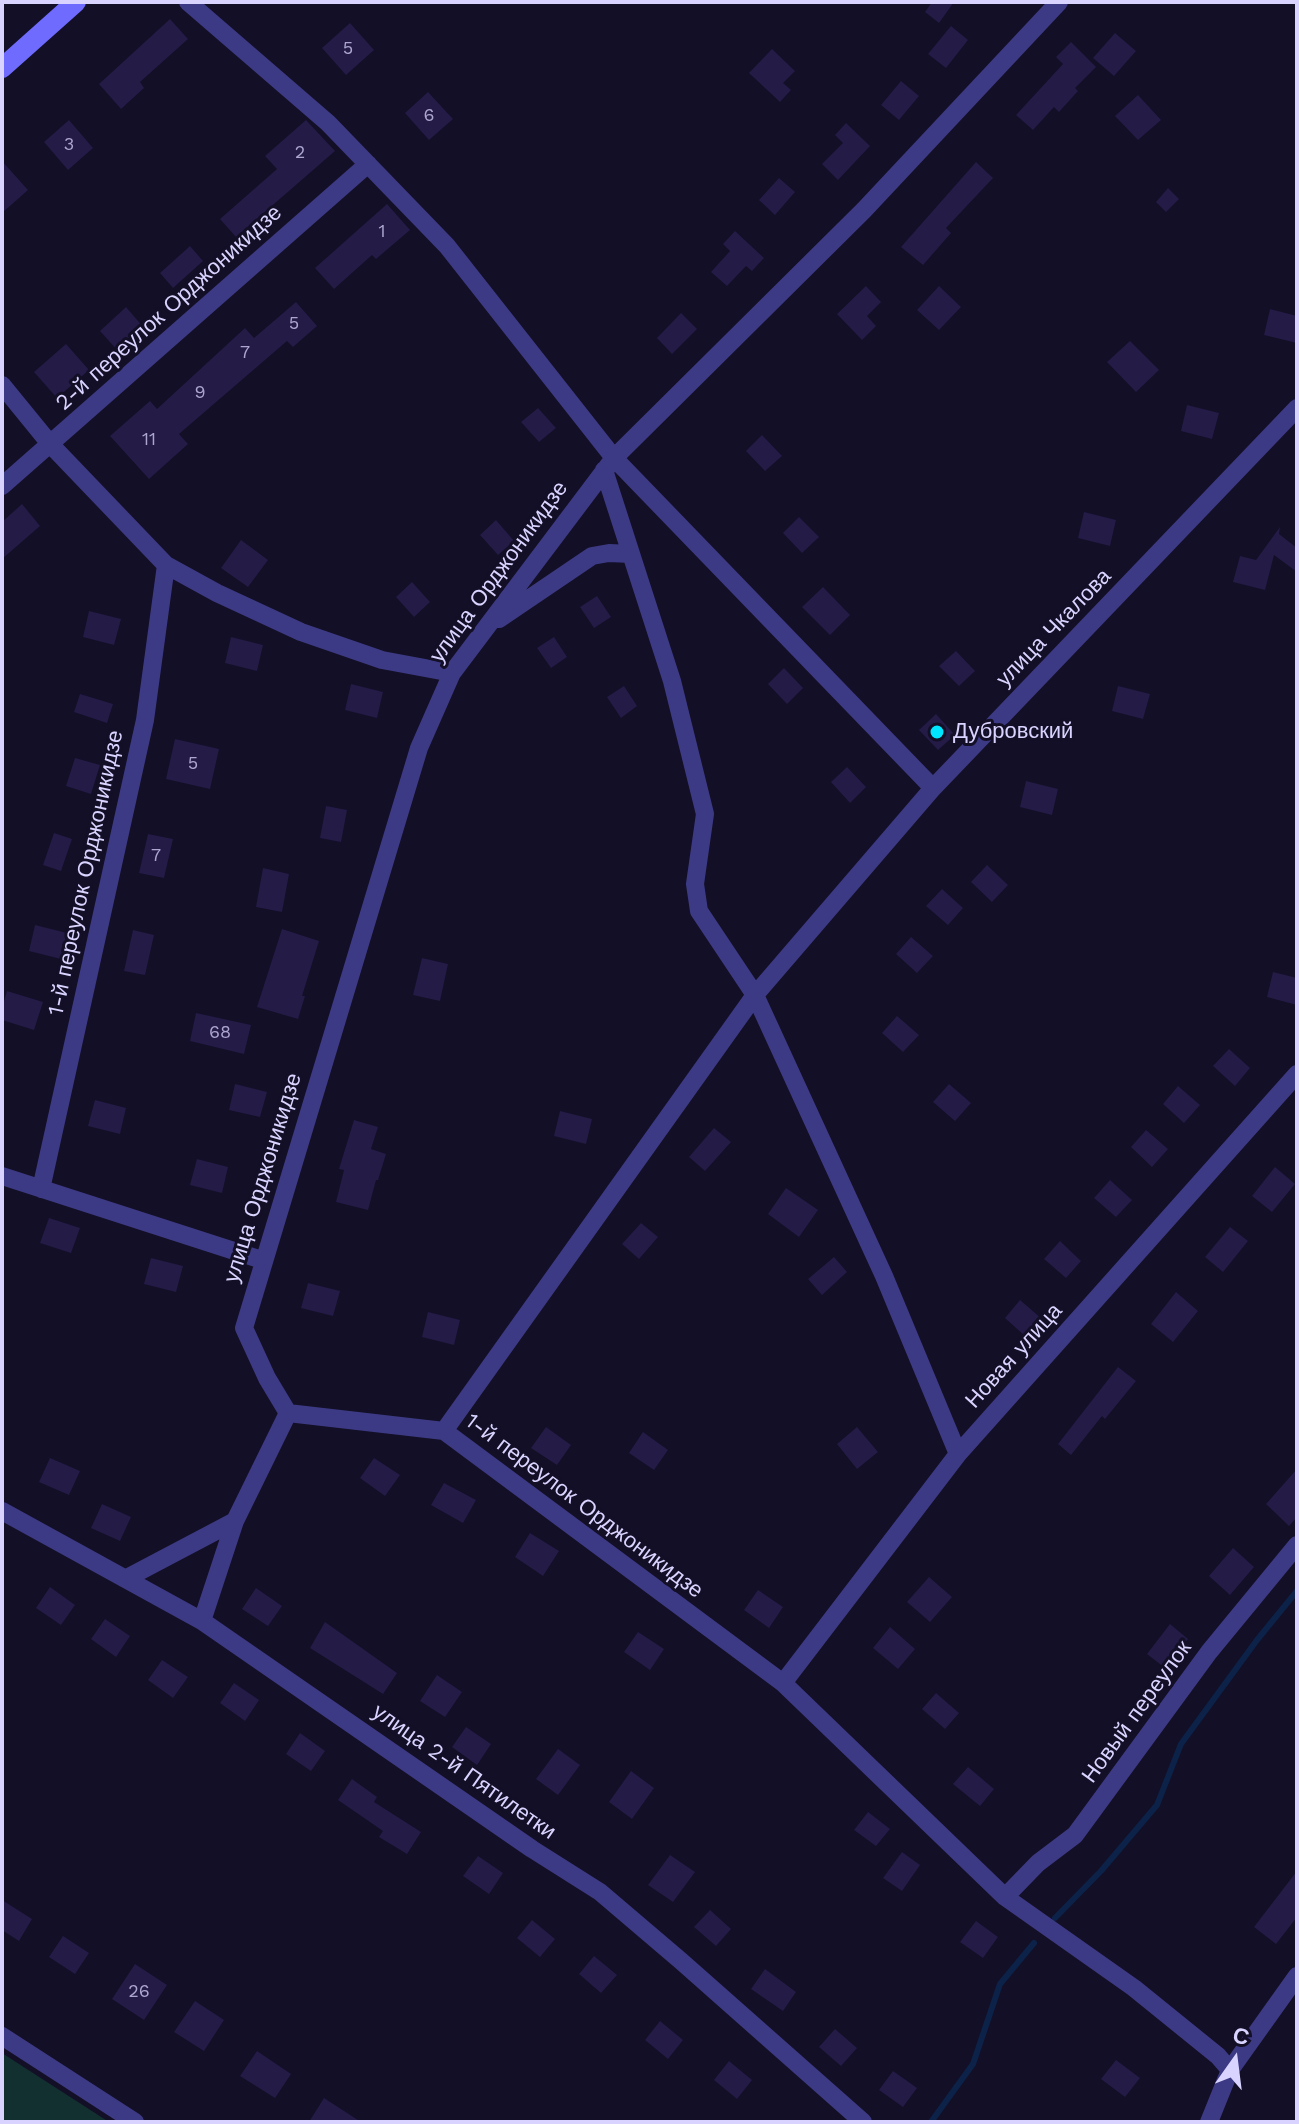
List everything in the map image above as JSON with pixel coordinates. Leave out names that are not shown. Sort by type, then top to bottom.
[{"type":"street","points":[[2,68],[76,2]]},
{"type":"street","points":[[188,2],[328,123],[447,246],[609,464],[933,788]]},
{"type":"street","name":"улица Орджоникидзе","points":[[288,1413],[267,1378],[244,1328],[262,1260],[419,748],[452,673],[609,464],[864,210],[1059,2]]},
{"type":"street","name":"2-й переулок Орджоникидзе","points":[[2,486],[368,164]]},
{"type":"street","points":[[2,385],[51,445],[166,565],[217,593],[301,632],[382,660],[452,673]]},
{"type":"street","name":"улица Чкалова","points":[[444,1431],[755,995],[933,788],[1297,408]]},
{"type":"street","points":[[609,464],[631,554],[672,681],[705,814],[695,884],[699,911],[755,995],[884,1276],[958,1454]]},
{"type":"street","points":[[487,627],[592,556],[631,554]]},
{"type":"street","name":"1-й переулок Орджоникидзе","points":[[41,1189],[145,720],[166,565]]},
{"type":"street","name":"Новая улица","points":[[783,1683],[958,1454],[1297,1074]]},
{"type":"street","points":[[2,1176],[262,1260]]},
{"type":"street","points":[[202,1621],[235,1521],[288,1413]]},
{"type":"street","name":"1-й переулок Орджоникидзе","points":[[288,1413],[444,1431],[783,1683],[1005,1897],[1134,1988],[1218,2056],[1230,2070]]},
{"type":"street","name":"улица 2-й Пятилетки","points":[[2,1511],[202,1621],[532,1849],[600,1892],[863,2122]]},
{"type":"street","points":[[125,1579],[235,1521]]},
{"type":"street","name":"Новый переулок","points":[[1005,1897],[1038,1863],[1075,1835],[1209,1652],[1297,1545]]},
{"type":"street","points":[[1209,2122],[1230,2070],[1297,1976]]},
{"type":"street","points":[[2,2036],[135,2122]]},
{"type":"green space","points":[[2,2053],[109,2122],[2,2122]]},
{"type":"building","points":[[932,2],[954,2],[939,23],[925,12]]},
{"type":"building","points":[[170,19],[188,39],[140,82],[144,88],[121,109],[99,84]]},
{"type":"building","points":[[350,23],[374,50],[346,75],[322,48]]},
{"type":"building","points":[[951,26],[968,40],[946,68],[928,54]]},
{"type":"building","points":[[1115,33],[1136,51],[1114,76],[1093,58]]},
{"type":"building","points":[[1071,42],[1096,67],[1075,88],[1078,91],[1059,112],[1054,107],[1033,130],[1016,115],[1063,64],[1056,57]]},
{"type":"building","points":[[772,49],[795,71],[783,83],[791,90],[780,102],[749,73]]},
{"type":"building","points":[[901,81],[919,96],[899,120],[881,105]]},
{"type":"building","points":[[428,92],[453,119],[429,140],[405,113]]},
{"type":"building","points":[[1138,95],[1161,120],[1138,140],[1115,116]]},
{"type":"building","points":[[69,120],[93,148],[68,170],[44,142]]},
{"type":"building","points":[[306,120],[335,151],[236,237],[220,219],[277,169],[265,156]]},
{"type":"building","points":[[846,123],[870,146],[838,180],[822,164],[843,143],[835,135]]},
{"type":"building","points":[[2,161],[28,190],[2,213]]},
{"type":"building","points":[[976,162],[993,178],[946,228],[951,233],[923,265],[901,247]]},
{"type":"building","points":[[779,178],[795,192],[775,215],[759,200]]},
{"type":"building","points":[[1168,188],[1179,199],[1166,212],[1156,202]]},
{"type":"building","points":[[387,204],[410,230],[376,259],[372,255],[334,289],[315,268]]},
{"type":"building","points":[[735,231],[764,258],[752,271],[746,266],[727,286],[711,272],[730,251],[723,244]]},
{"type":"building","points":[[190,246],[203,261],[173,288],[160,273]]},
{"type":"building","points":[[866,286],[881,302],[867,316],[876,326],[862,340],[837,314]]},
{"type":"building","points":[[939,286],[961,307],[939,330],[917,310]]},
{"type":"building","points":[[296,302],[317,326],[293,347],[287,341],[179,434],[188,444],[149,479],[110,436],[150,401],[157,409],[245,328],[254,338]]},
{"type":"building","points":[[126,307],[144,328],[118,351],[100,331]]},
{"type":"building","points":[[1270,309],[1297,316],[1297,343],[1264,335]]},
{"type":"building","points":[[681,313],[697,329],[672,354],[657,338]]},
{"type":"building","points":[[1130,341],[1159,370],[1136,392],[1107,362]]},
{"type":"building","points":[[66,344],[89,370],[57,398],[34,372]]},
{"type":"building","points":[[1187,405],[1219,413],[1212,439],[1181,431]]},
{"type":"building","points":[[538,408],[556,428],[539,442],[521,422]]},
{"type":"building","points":[[762,435],[782,456],[765,471],[746,451]]},
{"type":"building","points":[[22,504],[40,526],[2,559],[2,522]]},
{"type":"building","points":[[1084,512],[1116,520],[1110,546],[1078,538]]},
{"type":"building","points":[[799,517],[819,537],[802,553],[783,533]]},
{"type":"building","points":[[496,520],[514,541],[498,555],[480,535]]},
{"type":"building","points":[[1280,527],[1279,534],[1297,548],[1297,572],[1274,555],[1265,590],[1233,582],[1240,556],[1256,560]]},
{"type":"building","points":[[241,540],[268,560],[248,587],[221,568]]},
{"type":"building","points":[[412,582],[430,602],[414,617],[396,597]]},
{"type":"building","points":[[823,587],[850,615],[830,635],[802,607]]},
{"type":"building","points":[[597,596],[611,617],[594,628],[580,607]]},
{"type":"building","points":[[89,611],[121,619],[114,645],[83,637]]},
{"type":"building","points":[[231,637],[263,645],[257,671],[225,663]]},
{"type":"building","points":[[554,637],[567,657],[551,668],[537,648]]},
{"type":"building","points":[[956,651],[975,671],[959,686],[939,666]]},
{"type":"building","points":[[784,668],[803,688],[787,704],[768,684]]},
{"type":"building","points":[[351,684],[383,692],[377,718],[345,710]]},
{"type":"building","points":[[624,686],[637,706],[621,718],[607,697]]},
{"type":"building","points":[[1118,686],[1150,694],[1143,719],[1112,711]]},
{"type":"building","points":[[80,694],[113,704],[107,723],[74,712]]},
{"type":"building","name":"Дубровский","points":[[936,714],[955,735],[938,750],[919,730]]},
{"type":"building","points":[[175,739],[219,749],[210,789],[166,779]]},
{"type":"building","points":[[75,758],[100,765],[91,794],[66,786]]},
{"type":"building","points":[[847,767],[866,787],[850,803],[831,782]]},
{"type":"building","points":[[1026,781],[1058,789],[1052,815],[1020,807]]},
{"type":"building","points":[[326,806],[347,810],[341,842],[320,838]]},
{"type":"building","points":[[54,833],[72,839],[61,871],[43,865]]},
{"type":"building","points":[[148,834],[173,839],[164,878],[139,873]]},
{"type":"building","points":[[987,865],[1008,885],[992,902],[971,882]]},
{"type":"building","points":[[263,868],[289,874],[282,912],[256,907]]},
{"type":"building","points":[[942,889],[963,908],[948,925],[926,906]]},
{"type":"building","points":[[35,925],[67,933],[61,959],[29,951]]},
{"type":"building","points":[[282,929],[319,941],[298,1019],[257,1007]]},
{"type":"building","points":[[133,930],[154,935],[145,975],[124,971]]},
{"type":"building","points":[[911,937],[933,956],[917,973],[896,954]]},
{"type":"building","points":[[422,958],[448,964],[440,1001],[413,995]]},
{"type":"building","points":[[1273,972],[1297,978],[1297,1005],[1267,997]]},
{"type":"building","points":[[7,991],[43,1002],[34,1030],[2,1020]]},
{"type":"building","points":[[196,1013],[251,1025],[244,1054],[190,1041]]},
{"type":"building","points":[[897,1016],[919,1035],[903,1052],[882,1033]]},
{"type":"building","points":[[1229,1049],[1250,1068],[1235,1086],[1213,1066]]},
{"type":"building","points":[[235,1084],[267,1092],[260,1117],[229,1110]]},
{"type":"building","points":[[949,1084],[971,1103],[955,1121],[933,1102]]},
{"type":"building","points":[[1178,1086],[1200,1105],[1184,1123],[1163,1104]]},
{"type":"building","points":[[95,1100],[126,1108],[120,1134],[88,1126]]},
{"type":"building","points":[[560,1111],[592,1119],[586,1144],[554,1136]]},
{"type":"building","points":[[354,1120],[378,1127],[371,1149],[386,1154],[368,1210],[336,1202],[344,1170],[339,1169]]},
{"type":"building","points":[[714,1128],[731,1142],[705,1171],[689,1157]]},
{"type":"building","points":[[1146,1130],[1168,1149],[1152,1167],[1131,1147]]},
{"type":"building","points":[[197,1159],[228,1167],[222,1193],[190,1185]]},
{"type":"building","points":[[1275,1167],[1295,1184],[1272,1212],[1252,1196]]},
{"type":"building","points":[[1110,1180],[1132,1200],[1116,1217],[1094,1198]]},
{"type":"building","points":[[786,1188],[818,1210],[799,1237],[768,1214]]},
{"type":"building","points":[[49,1218],[80,1228],[71,1253],[40,1243]]},
{"type":"building","points":[[641,1223],[658,1237],[639,1259],[622,1244]]},
{"type":"building","points":[[1230,1227],[1248,1241],[1223,1272],[1205,1257]]},
{"type":"building","points":[[1060,1241],[1081,1261],[1066,1278],[1044,1259]]},
{"type":"building","points":[[834,1257],[847,1272],[822,1295],[808,1279]]},
{"type":"building","points":[[151,1258],[183,1266],[176,1292],[144,1284]]},
{"type":"building","points":[[308,1283],[340,1291],[333,1316],[301,1308]]},
{"type":"building","points":[[1176,1292],[1198,1311],[1173,1342],[1151,1324]]},
{"type":"building","points":[[1020,1300],[1042,1319],[1026,1337],[1005,1318]]},
{"type":"building","points":[[428,1312],[460,1320],[454,1345],[422,1337]]},
{"type":"building","points":[[1118,1367],[1136,1381],[1105,1419],[1102,1416],[1071,1455],[1058,1444]]},
{"type":"building","points":[[546,1427],[571,1445],[557,1465],[531,1448]]},
{"type":"building","points":[[857,1427],[878,1452],[857,1469],[837,1444]]},
{"type":"building","points":[[643,1432],[668,1450],[654,1470],[629,1453]]},
{"type":"building","points":[[50,1458],[80,1471],[69,1495],[39,1482]]},
{"type":"building","points":[[374,1458],[400,1475],[385,1496],[360,1478]]},
{"type":"building","points":[[1297,1469],[1297,1517],[1289,1526],[1266,1504]]},
{"type":"building","points":[[444,1483],[476,1500],[463,1523],[431,1505]]},
{"type":"building","points":[[102,1504],[131,1517],[120,1541],[91,1528]]},
{"type":"building","points":[[530,1533],[559,1551],[543,1576],[515,1557]]},
{"type":"building","points":[[1233,1548],[1254,1567],[1230,1595],[1209,1576]]},
{"type":"building","points":[[929,1577],[952,1597],[930,1622],[907,1602]]},
{"type":"building","points":[[50,1587],[75,1605],[61,1625],[36,1608]]},
{"type":"building","points":[[256,1588],[282,1606],[268,1626],[242,1609]]},
{"type":"building","points":[[758,1590],[783,1607],[769,1628],[744,1610]]},
{"type":"building","points":[[105,1619],[130,1636],[116,1657],[91,1639]]},
{"type":"building","points":[[325,1622],[397,1673],[383,1694],[310,1648]]},
{"type":"building","points":[[1170,1624],[1188,1639],[1165,1668],[1147,1654]]},
{"type":"building","points":[[890,1627],[915,1649],[898,1669],[873,1648]]},
{"type":"building","points":[[638,1632],[664,1649],[650,1670],[624,1652]]},
{"type":"building","points":[[162,1660],[188,1677],[173,1698],[148,1680]]},
{"type":"building","points":[[437,1675],[462,1692],[445,1717],[420,1701]]},
{"type":"building","points":[[234,1683],[259,1700],[245,1721],[220,1703]]},
{"type":"building","points":[[936,1693],[959,1713],[945,1729],[922,1709]]},
{"type":"building","points":[[466,1727],[491,1744],[477,1765],[452,1747]]},
{"type":"building","points":[[300,1733],[325,1751],[311,1771],[286,1754]]},
{"type":"building","points":[[558,1749],[580,1765],[558,1795],[536,1779]]},
{"type":"building","points":[[968,1767],[994,1789],[980,1806],[953,1784]]},
{"type":"building","points":[[631,1771],[654,1788],[632,1819],[609,1802]]},
{"type":"building","points":[[352,1779],[377,1797],[374,1802],[421,1832],[407,1854],[379,1837],[383,1831],[338,1800]]},
{"type":"building","points":[[868,1812],[890,1829],[876,1846],[854,1830]]},
{"type":"building","points":[[902,1852],[920,1865],[902,1891],[883,1878]]},
{"type":"building","points":[[670,1855],[695,1872],[673,1902],[648,1885]]},
{"type":"building","points":[[478,1856],[503,1873],[489,1894],[463,1876]]},
{"type":"building","points":[[1297,1871],[1297,1917],[1276,1944],[1254,1927]]},
{"type":"building","points":[[2,1900],[32,1919],[19,1941],[2,1930]]},
{"type":"building","points":[[710,1910],[731,1929],[716,1946],[694,1927]]},
{"type":"building","points":[[532,1920],[555,1939],[540,1957],[517,1938]]},
{"type":"building","points":[[976,1921],[998,1937],[983,1958],[960,1942]]},
{"type":"building","points":[[63,1936],[89,1953],[75,1974],[49,1957]]},
{"type":"building","points":[[594,1956],[617,1975],[601,1993],[579,1974]]},
{"type":"building","points":[[135,1964],[167,1985],[144,2020],[112,1999]]},
{"type":"building","points":[[765,1969],[796,1992],[783,2011],[751,1989]]},
{"type":"building","points":[[195,2001],[224,2020],[204,2051],[174,2032]]},
{"type":"building","points":[[660,2021],[683,2040],[668,2059],[645,2040]]},
{"type":"building","points":[[835,2029],[857,2048],[841,2066],[819,2047]]},
{"type":"building","points":[[257,2051],[291,2074],[275,2098],[240,2076]]},
{"type":"building","points":[[1116,2060],[1140,2078],[1125,2097],[1101,2079]]},
{"type":"building","points":[[729,2061],[752,2080],[737,2099],[714,2080]]},
{"type":"building","points":[[893,2071],[917,2088],[903,2107],[879,2090]]},
{"type":"building","points":[[324,2098],[361,2122],[309,2122]]},
{"type":"waterway","points":[[1055,1918],[1101,1871],[1157,1805],[1181,1744],[1297,1591]]},
{"type":"waterway","points":[[931,2122],[973,2064],[1000,1984],[1034,1943]]},
{"type":"place","name":"Дубровский","points":[[937,732]]}]
